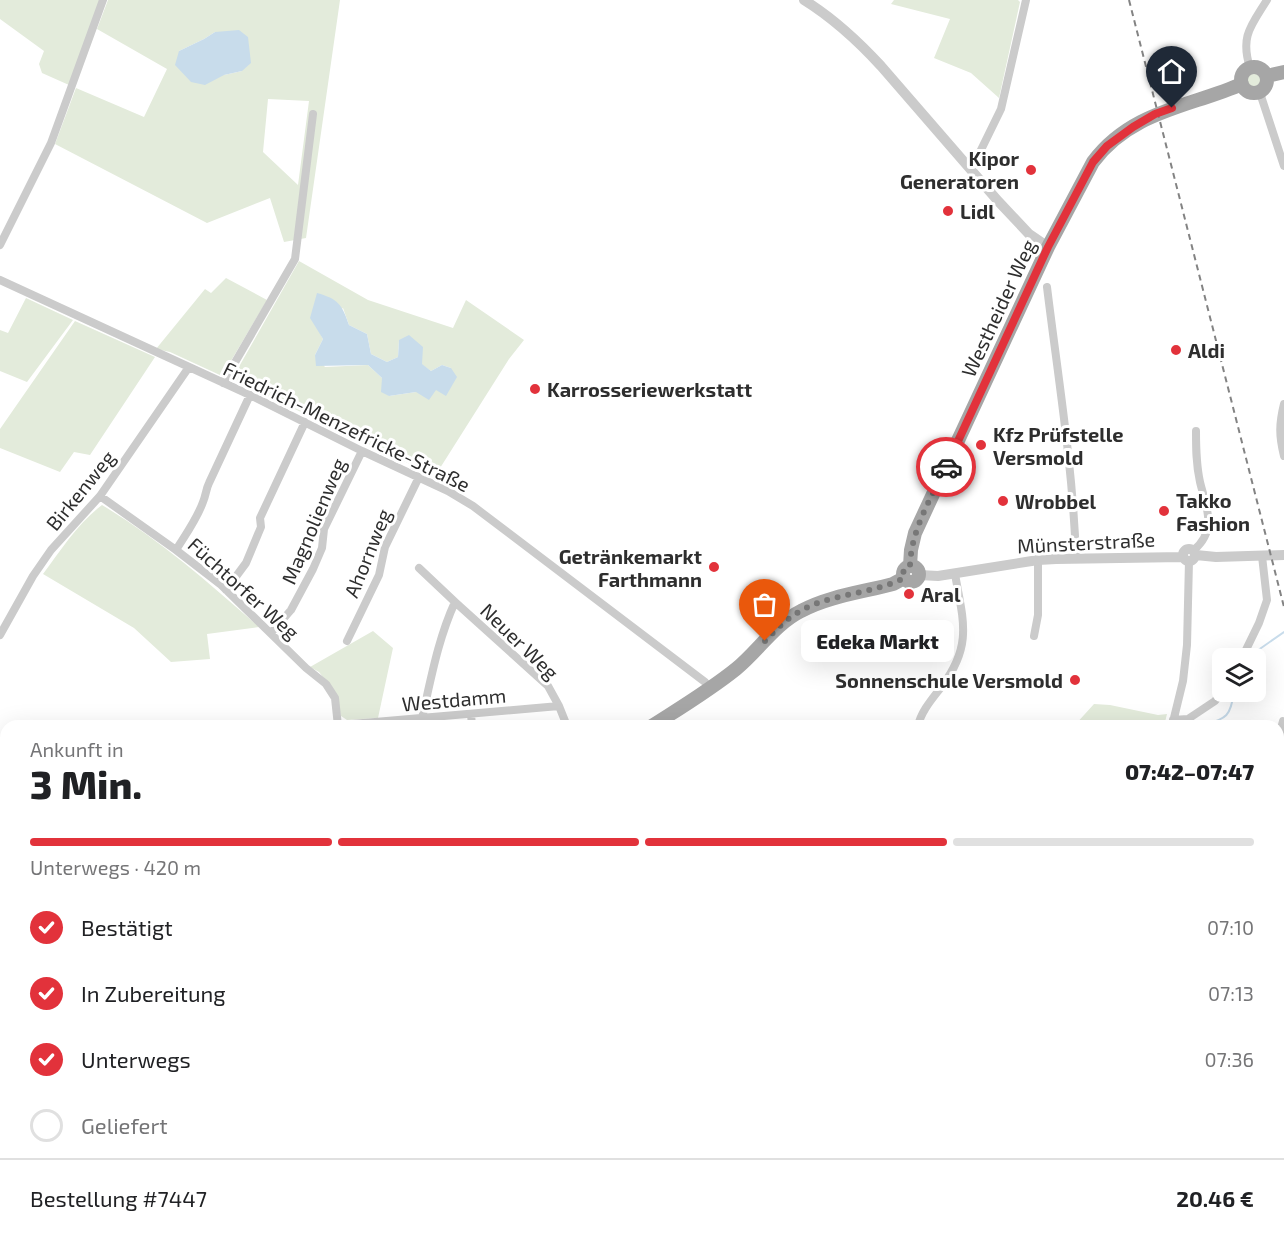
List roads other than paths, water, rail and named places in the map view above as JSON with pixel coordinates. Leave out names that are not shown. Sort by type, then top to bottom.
[{"type":"main road","points":[[1250,68],[1260,69],[1267,76],[1266,88],[1260,93],[1247,91],[1242,84],[1242,76],[1250,68]]},
{"type":"main road","points":[[1267,76],[1284,72]]},
{"type":"main road","name":"Westheider Weg","points":[[911,573],[911,550],[915,533],[1048,247],[1093,162],[1107,146],[1155,114],[1242,84]]},
{"type":"main road","name":"Münsterstraße","points":[[661,720],[737,668],[798,612],[819,603],[893,584],[911,573]]},
{"type":"street","points":[[0,245],[51,143],[103,0]]},
{"type":"street","points":[[804,0],[863,47],[1029,234],[1048,247]]},
{"type":"street","points":[[968,166],[979,153],[1001,109],[1026,0]]},
{"type":"street","points":[[1250,68],[1246,54],[1248,30],[1267,0]]},
{"type":"street","points":[[1260,93],[1284,166]]},
{"type":"street","points":[[223,383],[295,259],[313,114]]},
{"type":"street","name":"Friedrich-Menzefricke-Straße","points":[[0,280],[250,395],[448,491],[473,506],[710,688]]},
{"type":"street","points":[[1047,286],[1070,469],[1076,558]]},
{"type":"street","name":"Birkenweg","points":[[0,635],[33,576],[51,550],[100,496],[189,367]]},
{"type":"street","points":[[176,549],[194,523],[205,492],[250,395]]},
{"type":"street","points":[[1284,404],[1279,431],[1284,456]]},
{"type":"street","points":[[226,590],[246,563],[261,527],[260,518],[305,422]]},
{"type":"street","points":[[1173,720],[1183,681],[1187,645],[1190,556],[1204,539],[1209,515],[1196,458],[1196,430]]},
{"type":"street","name":"Magnolienweg","points":[[271,633],[291,610],[313,568],[322,548],[324,529],[362,451]]},
{"type":"street","name":"Ahornweg","points":[[347,642],[379,575],[385,547],[419,477]]},
{"type":"street","name":"Füchtorfer Weg","points":[[100,496],[176,549],[226,590],[306,668],[326,684],[335,698],[337,720]]},
{"type":"street","points":[[1204,539],[1209,551],[1216,557]]},
{"type":"street","name":"Münsterstraße","points":[[911,573],[927,576],[955,574],[1038,560],[1076,558],[1284,555]]},
{"type":"street","points":[[1247,648],[1267,600],[1262,556]]},
{"type":"street","points":[[1034,636],[1038,615],[1038,560]]},
{"type":"street","name":"Neuer Weg","points":[[419,568],[548,686],[559,706]]},
{"type":"street","points":[[920,720],[924,710],[953,672],[961,652],[964,624],[955,574]]},
{"type":"street","name":"Neuer Weg","points":[[422,718],[430,680],[446,624],[455,602]]},
{"type":"street","points":[[1184,720],[1214,702]]},
{"type":"street","points":[[559,706],[565,720]]},
{"type":"street","name":"Westdamm","points":[[401,720],[559,706]]},
{"type":"street","points":[[471,714],[472,720]]},
{"type":"water","points":[[239,30],[248,37],[251,63],[242,71],[224,75],[205,85],[191,82],[175,65],[179,51],[215,32]]},
{"type":"water","points":[[317,293],[335,300],[344,312],[349,325],[367,334],[371,354],[387,362],[398,357],[399,340],[409,335],[423,347],[422,364],[431,371],[442,365],[451,368],[457,377],[446,396],[436,390],[429,400],[416,392],[389,396],[381,392],[382,378],[368,365],[316,366],[315,355],[323,339],[310,318]]},
{"type":"waterway","points":[[1261,648],[1284,632]]},
{"type":"waterway","points":[[1218,720],[1228,713],[1232,702]]},
{"type":"railway","points":[[1129,0],[1284,607]]},
{"type":"place","name":"Kipor Generatoren","points":[[1031,170]]},
{"type":"place","name":"Lidl","points":[[948,211]]},
{"type":"place","name":"Aldi","points":[[1176,350]]},
{"type":"place","name":"Karrosseriewerkstatt","points":[[535,389]]},
{"type":"place","name":"Kfz Prüfstelle Versmold","points":[[981,445]]},
{"type":"place","name":"Wrobbel","points":[[1003,501]]},
{"type":"place","name":"Takko Fashion","points":[[1164,511]]},
{"type":"place","name":"Getränkemarkt Farthmann","points":[[714,567]]},
{"type":"place","name":"Aral","points":[[909,594]]},
{"type":"place","name":"Edeka Markt","points":[[765,641]]},
{"type":"place","name":"Sonnenschule Versmold","points":[[1075,680]]}]
